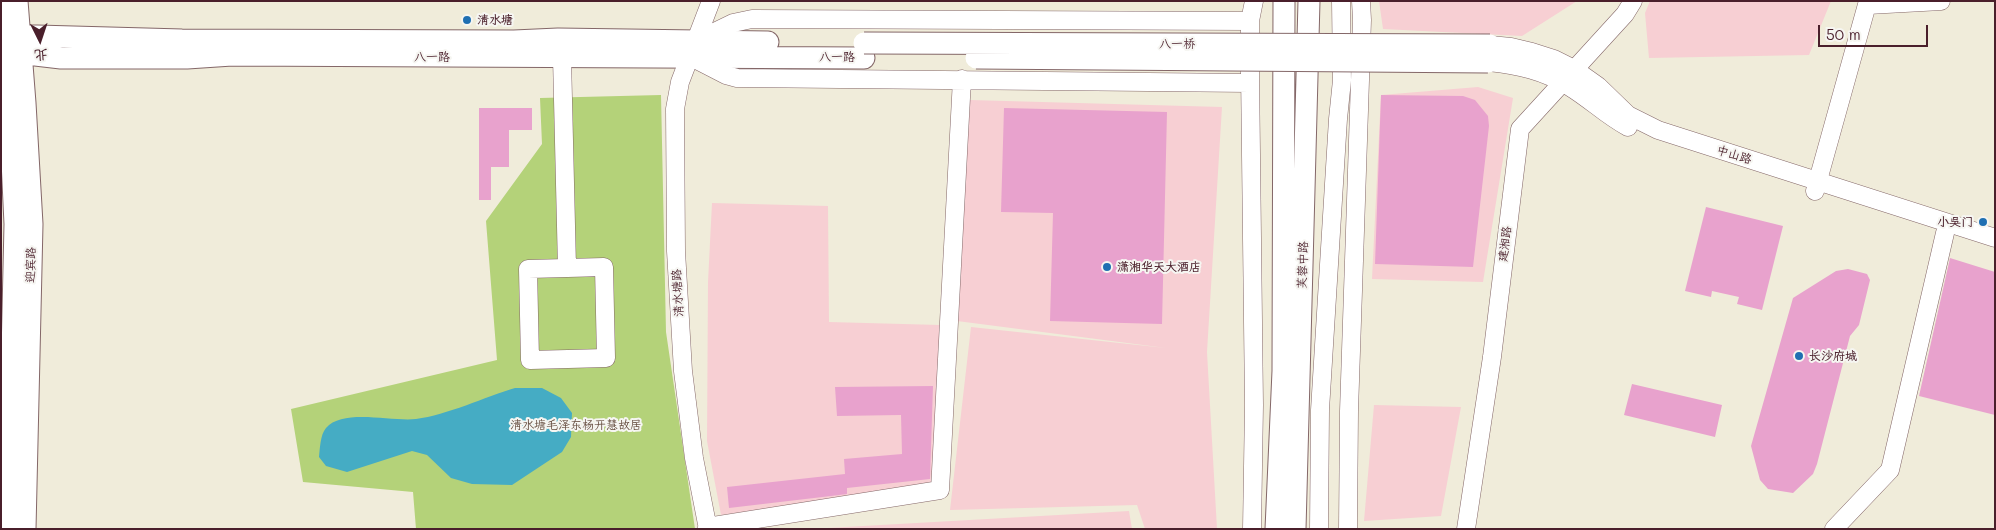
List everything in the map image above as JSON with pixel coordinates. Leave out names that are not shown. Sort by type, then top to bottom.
[{"type":"main road","name":"迎宾路","points":[[8,529],[15,224],[9,44],[16,1]]},
{"type":"main road","name":"芙蓉中路","points":[[1276,529],[1283,371],[1284,1]]},
{"type":"main road","name":"芙蓉中路","points":[[1296,529],[1297,410],[1306,178],[1310,1]]},
{"type":"main road","name":"迎宾路","points":[[1,7],[9,44],[32,224],[25,529]]},
{"type":"main road","name":"八一路","points":[[9,44],[182,40],[514,41],[558,39],[693,49]]},
{"type":"main road","name":"八一路","points":[[9,44],[61,58],[187,58],[232,55],[562,57],[693,49],[864,50]]},
{"type":"main road","name":"八一桥","points":[[864,50],[1489,54]]},
{"type":"street","name":"清水塘路","points":[[708,528],[694,458],[687,409],[676,251],[675,109],[680,82],[711,1]]},
{"type":"street","points":[[1252,529],[1254,405],[1250,21],[1254,1]]},
{"type":"street","points":[[1318,529],[1321,401],[1338,118],[1342,80],[1340,1]]},
{"type":"street","points":[[1348,529],[1349,411],[1362,20],[1361,1]]},
{"type":"street","name":"建湘路","points":[[1466,529],[1492,357],[1520,129],[1625,14],[1633,1]]},
{"type":"street","points":[[1817,186],[1868,3],[1941,1]]},
{"type":"street","points":[[1250,21],[752,19],[732,23],[693,49],[726,75],[737,78],[1250,83]]},
{"type":"street","name":"中山路","points":[[1489,54],[1511,47],[1554,59],[1574,69],[1598,86],[1628,115],[1658,130],[1945,233],[1995,248]]},
{"type":"street","name":"中山路","points":[[1489,54],[1562,82],[1620,122],[1656,141],[1995,238]]},
{"type":"street","points":[[562,57],[566,268]]},
{"type":"street","points":[[708,528],[940,490],[962,79]]},
{"type":"street","points":[[1834,529],[1890,470],[1945,233]]},
{"type":"street","points":[[604,267],[606,358],[530,360],[528,269],[566,268],[604,267]]},
{"type":"shaded area","points":[[1379,1],[1577,1],[1522,36],[1383,29]]},
{"type":"shaded area","points":[[1650,1],[1831,1],[1809,55],[1649,58],[1645,13]]},
{"type":"shaded area","points":[[1478,87],[1513,98],[1483,282],[1372,279],[1381,95]]},
{"type":"shaded area","points":[[970,100],[1222,107],[1207,352],[1217,529],[1145,529],[1137,505],[950,510],[971,327],[1166,348],[957,321]]},
{"type":"shaded area","points":[[712,203],[828,206],[829,322],[940,325],[934,486],[721,515],[707,441],[708,282]]},
{"type":"shaded area","points":[[1374,405],[1461,407],[1441,516],[1364,521]]},
{"type":"shaded area","points":[[1129,511],[1132,529],[810,529]]},
{"type":"green space","name":"清水塘毛泽东杨开慧故居","points":[[661,95],[666,332],[695,529],[416,529],[413,492],[303,482],[291,409],[497,360],[486,221],[542,144],[540,98]]},
{"type":"water","points":[[515,388],[542,388],[561,398],[572,413],[571,437],[562,452],[512,485],[472,484],[451,478],[427,455],[412,451],[347,472],[326,466],[319,457],[323,434],[326,428],[334,422],[356,417],[416,419],[428,417]]},
{"type":"building","points":[[1381,95],[1463,96],[1475,100],[1488,116],[1489,126],[1473,267],[1375,264]]},
{"type":"building","points":[[479,108],[532,108],[532,130],[509,130],[509,167],[491,167],[491,200],[479,200]]},
{"type":"building","name":"潇湘华天大酒店","points":[[1004,108],[1167,112],[1162,324],[1050,321],[1053,213],[1001,212]]},
{"type":"building","points":[[1706,207],[1783,226],[1762,310],[1737,304],[1739,297],[1712,291],[1711,297],[1685,291]]},
{"type":"building","points":[[1950,258],[1995,272],[1995,415],[1919,396]]},
{"type":"building","points":[[1848,269],[1867,274],[1870,280],[1859,325],[1850,336],[1817,464],[1813,474],[1793,493],[1768,489],[1760,480],[1751,446],[1793,298],[1836,271]]},
{"type":"building","points":[[1632,384],[1722,405],[1715,437],[1624,415]]},
{"type":"building","points":[[933,386],[930,479],[847,488],[847,494],[729,508],[727,487],[845,474],[844,459],[902,454],[901,415],[837,416],[835,387]]},
{"type":"place","name":"清水塘","points":[[467,20]]},
{"type":"place","name":"小吴门","points":[[1983,222]]},
{"type":"place","name":"潇湘华天大酒店","points":[[1107,267]]},
{"type":"place","name":"长沙府城","points":[[1799,356]]}]
